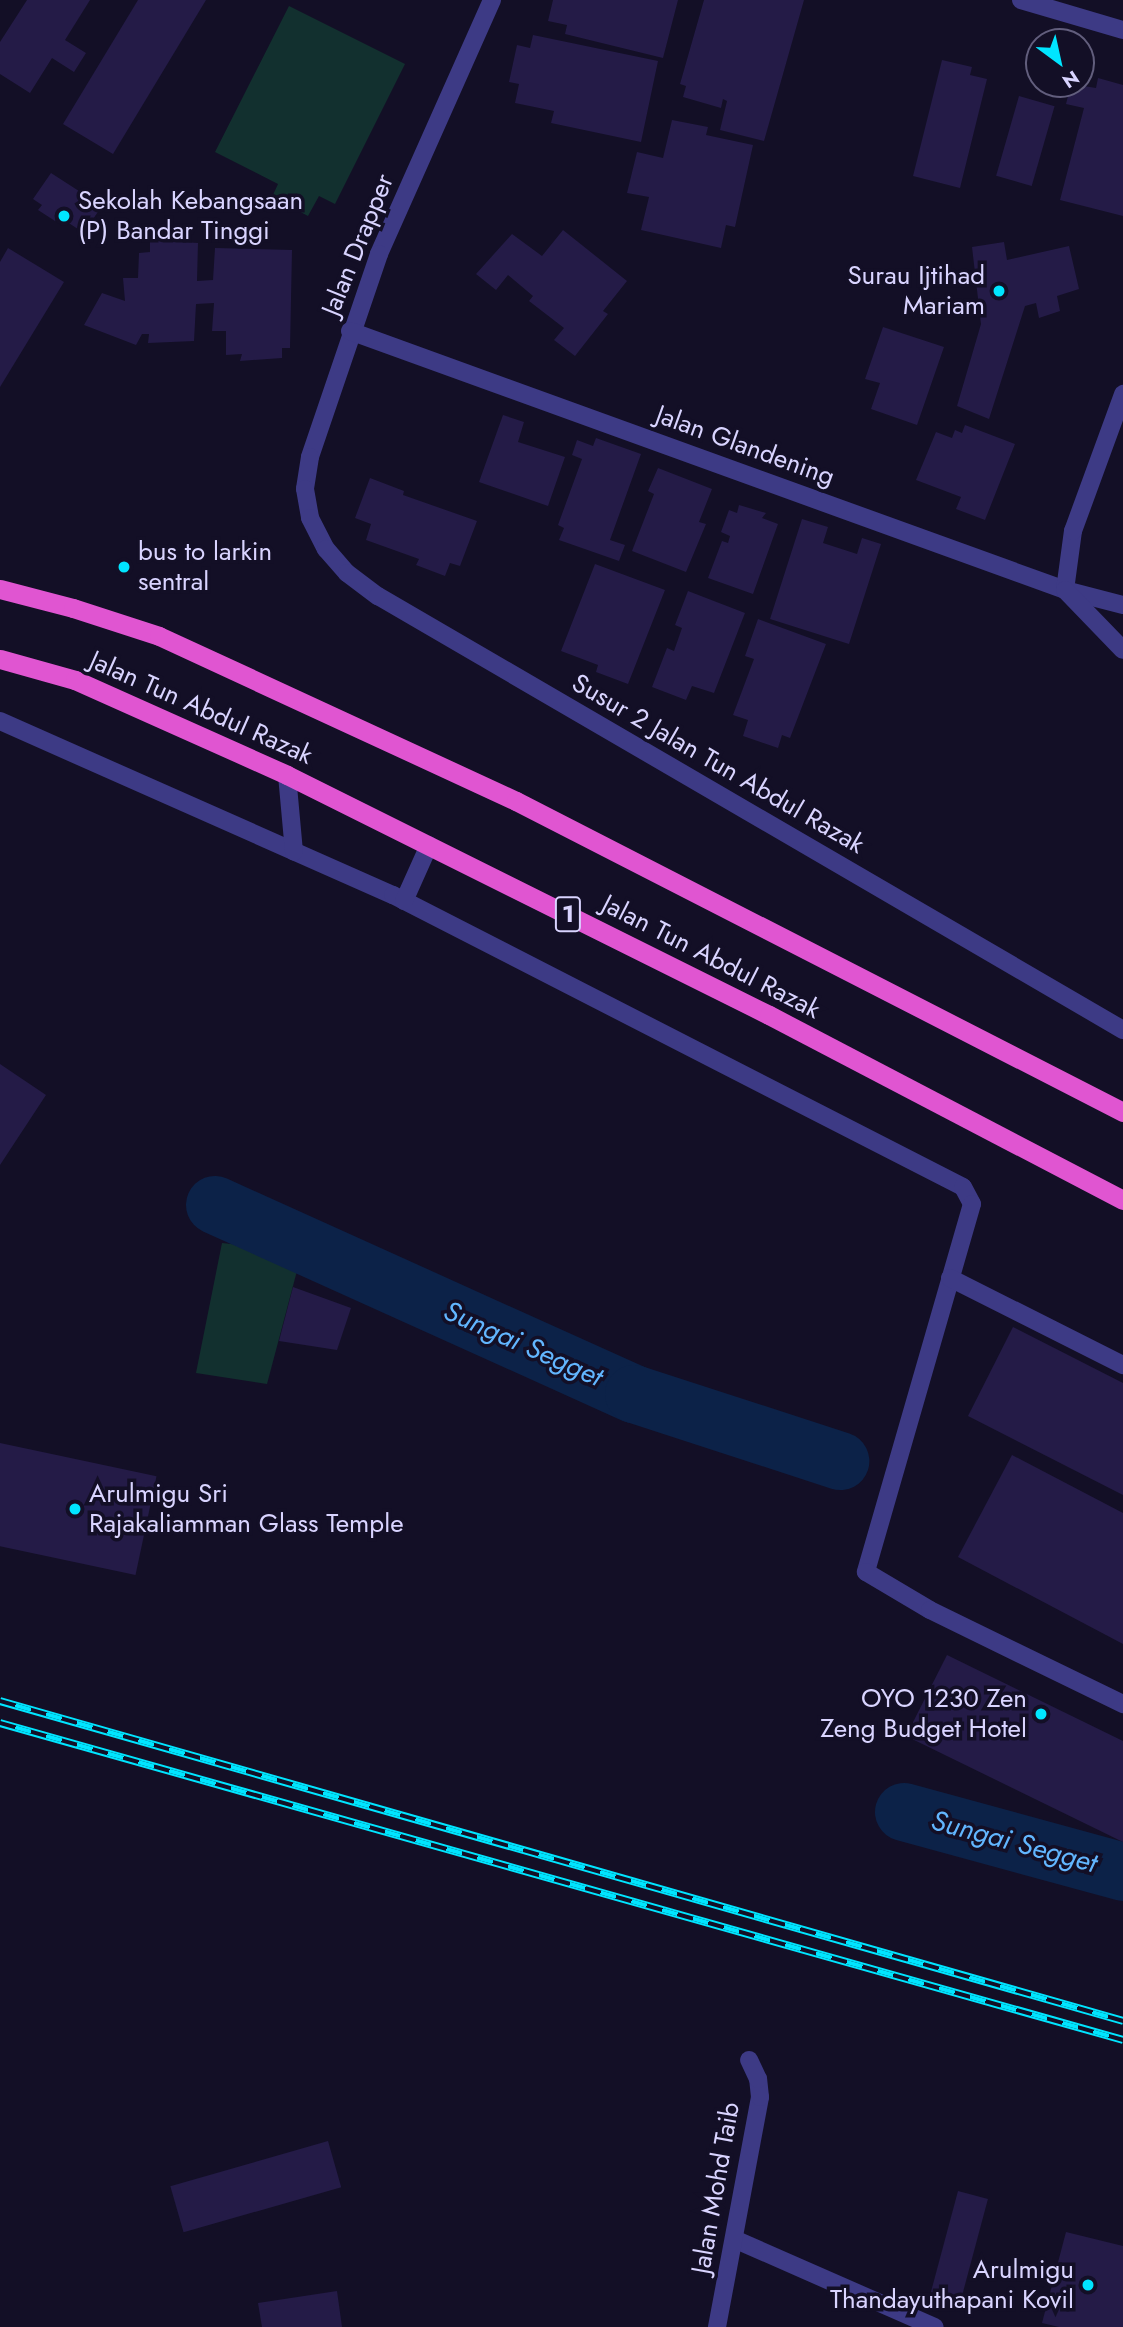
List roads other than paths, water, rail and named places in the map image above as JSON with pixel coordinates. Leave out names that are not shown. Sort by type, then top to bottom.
[{"type":"highway","name":"Jalan Tun Abdul Razak","points":[[0,589],[73,608],[159,636],[516,801],[1123,1112]]},
{"type":"highway","name":"Jalan Tun Abdul Razak","points":[[0,659],[75,680],[287,775],[769,1015],[1123,1200]]},
{"type":"street","name":"Jalan Drapper","points":[[310,518],[305,489],[310,457],[350,331],[379,254],[492,0]]},
{"type":"street","points":[[1021,0],[1123,30]]},
{"type":"street","name":"Jalan Glandening","points":[[350,331],[1065,590],[1123,605]]},
{"type":"street","points":[[1123,394],[1073,531],[1065,590],[1123,650]]},
{"type":"street","name":"Susur 2 Jalan Tun Abdul Razak","points":[[310,518],[326,549],[347,573],[378,597],[1123,1030]]},
{"type":"street","points":[[0,721],[404,901],[963,1186],[971,1204],[866,1572],[930,1610],[1123,1704]]},
{"type":"street","points":[[287,775],[294,852]]},
{"type":"street","points":[[404,901],[429,845]]},
{"type":"street","points":[[950,1278],[1123,1365]]},
{"type":"street","name":"Jalan Mohd Taib","points":[[718,2327],[760,2097],[758,2079],[749,2060]]},
{"type":"street","points":[[734,2239],[934,2327]]},
{"type":"waterway","name":"Sungai Segget","points":[[215,1205],[634,1394],[840,1461]]},
{"type":"waterway","name":"Sungai Segget","points":[[904,1812],[1123,1872]]},
{"type":"railway","points":[[0,1701],[1123,2021]]},
{"type":"railway","points":[[0,1723],[1123,2040]]},
{"type":"place","name":"Sekolah Kebangsaan (P) Bandar Tinggi","points":[[64,216]]},
{"type":"place","name":"Surau Ijtihad Mariam","points":[[999,291]]},
{"type":"place","name":"bus to larkin sentral","points":[[124,567]]},
{"type":"place","name":"Arulmigu Sri Rajakaliamman Glass Temple","points":[[75,1509]]},
{"type":"place","name":"OYO 1230 Zen Zeng Budget Hotel","points":[[1041,1714]]},
{"type":"place","name":"Arulmigu Thandayuthapani Kovil","points":[[1088,2285]]}]
